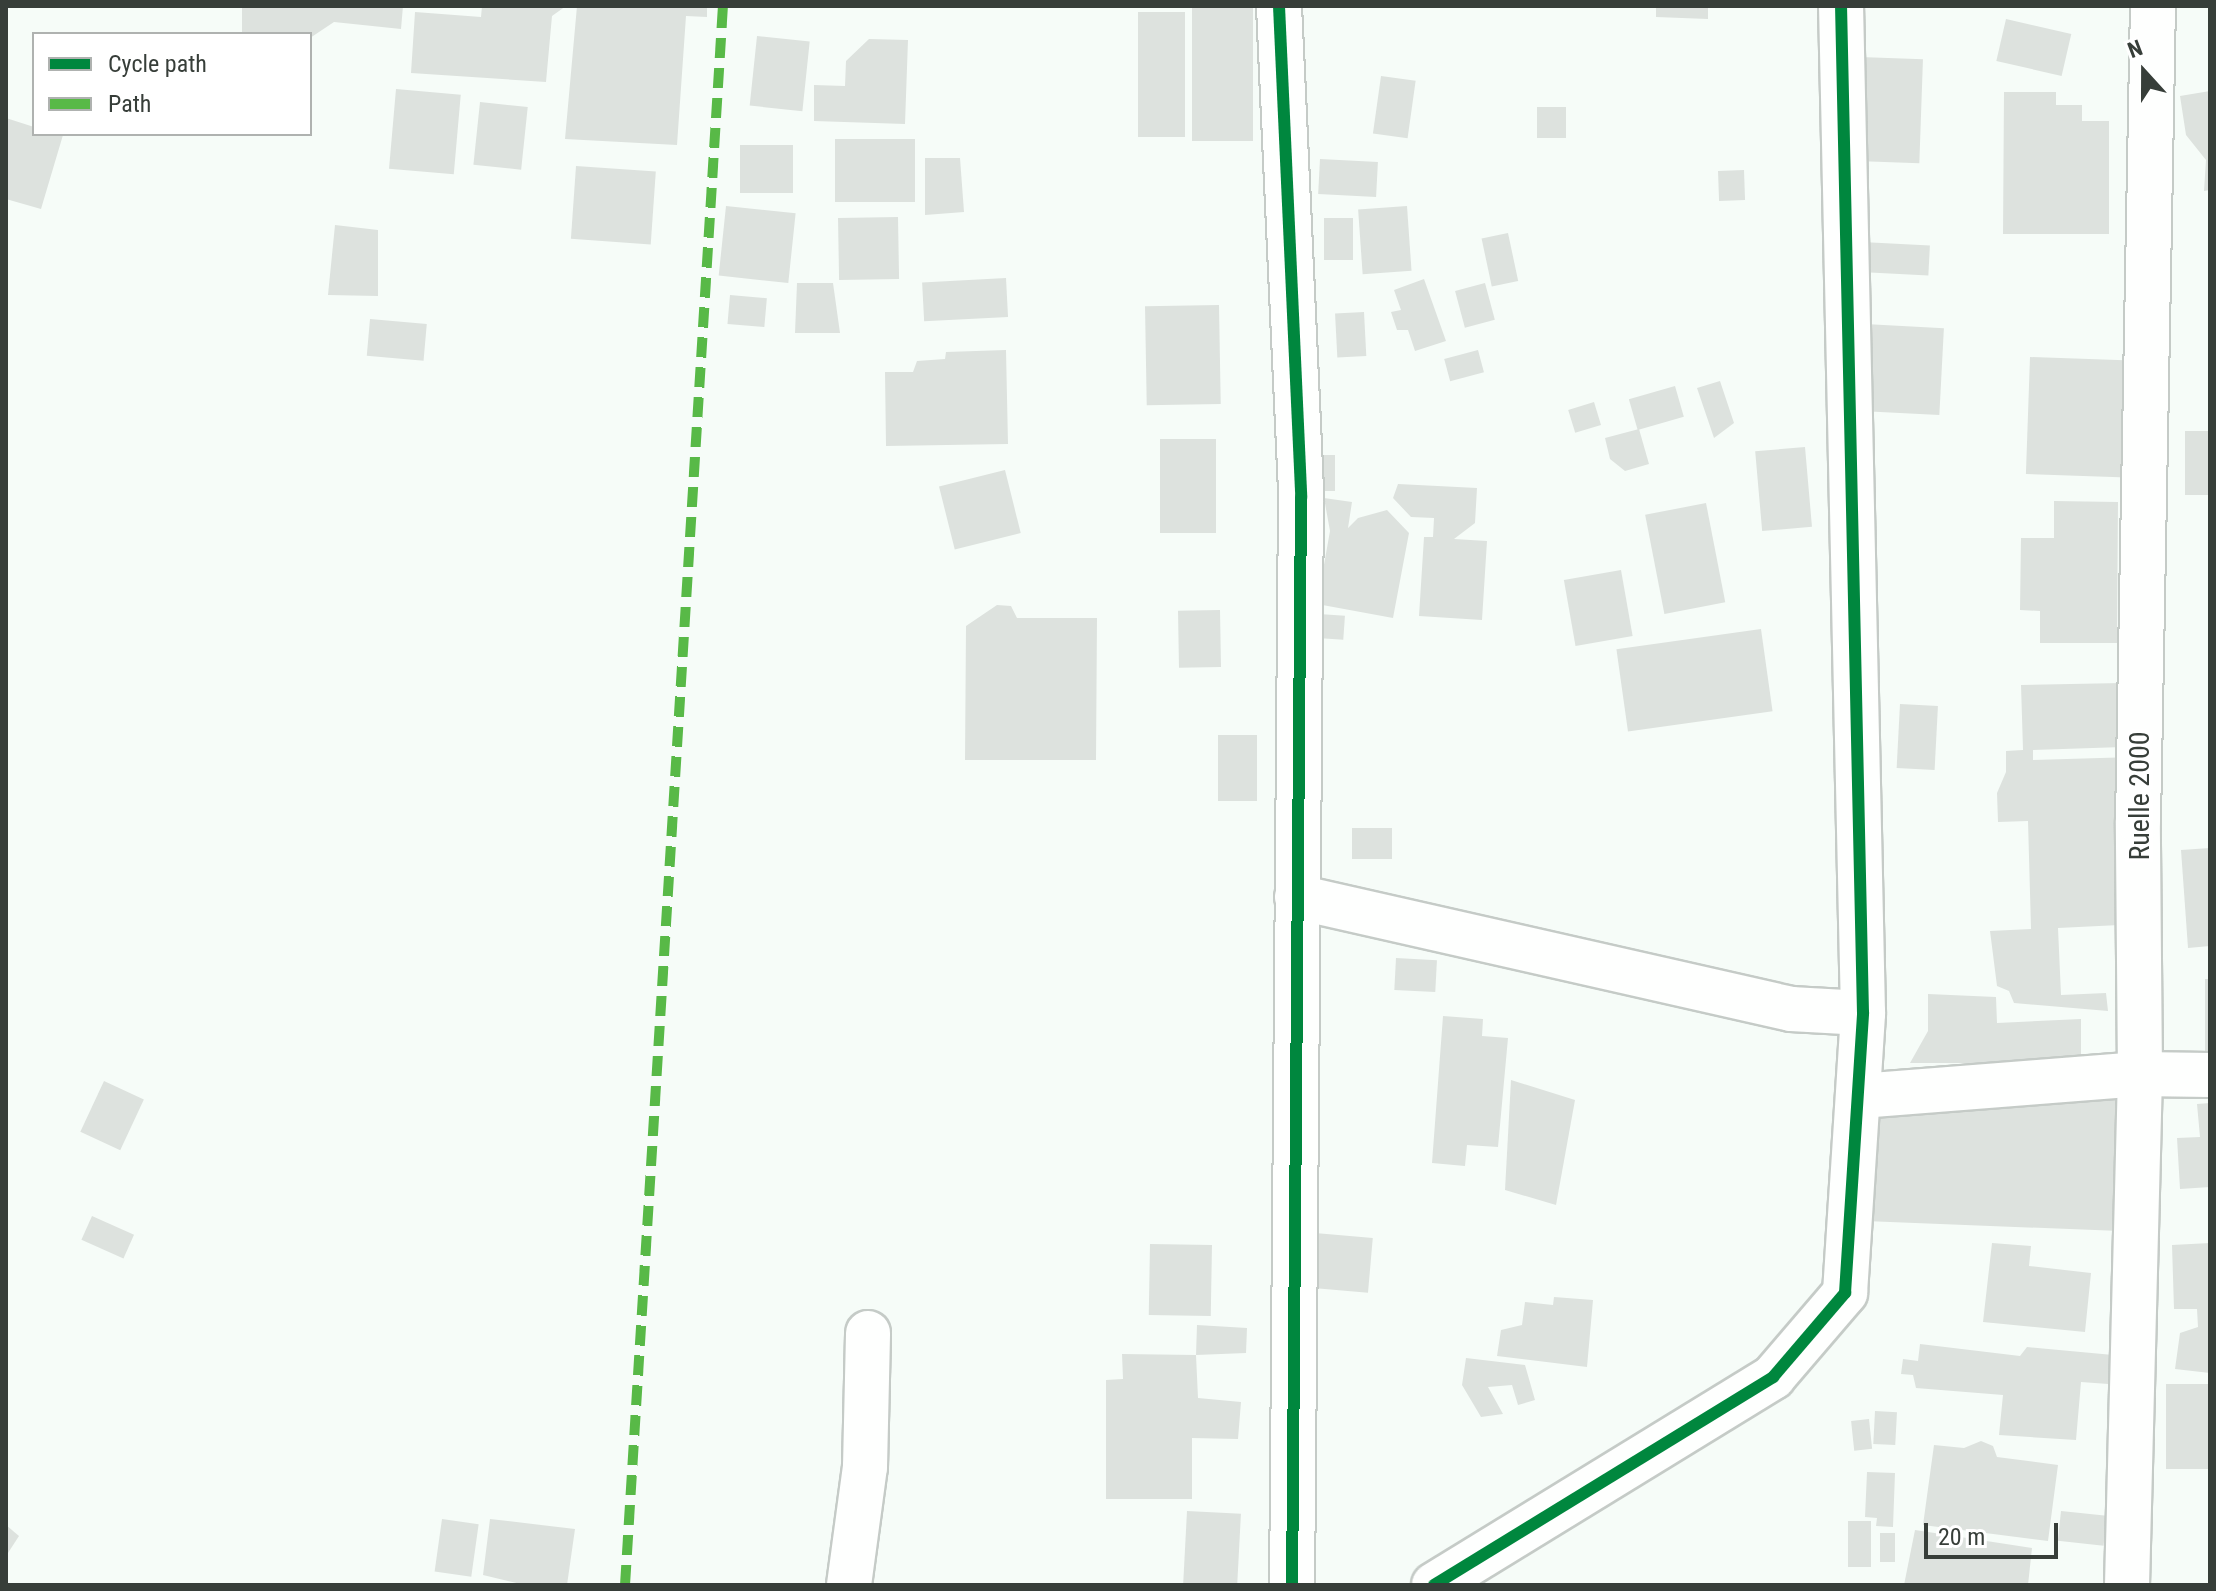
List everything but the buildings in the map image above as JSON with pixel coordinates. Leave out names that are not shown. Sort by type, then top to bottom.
[{"type":"street","points":[[1279,6],[1301,497],[1292,1585]]},
{"type":"street","points":[[1434,1585],[1773,1377],[1845,1293],[1851,1270],[1863,1013],[1841,6]]},
{"type":"street","name":"Ruelle 2000","points":[[2127,1585],[2140,1074],[2138,821],[2153,6]]},
{"type":"street","points":[[1297,897],[1791,1009],[1863,1013]]},
{"type":"street","points":[[1860,1096],[2140,1074],[2210,1075]]},
{"type":"street","points":[[849,1585],[865,1467],[868,1333]]},
{"type":"marked path","points":[[625,1585],[723,6]]},
{"type":"cycle path","points":[[1279,6],[1301,497],[1292,1585]]},
{"type":"cycle path","points":[[1434,1585],[1773,1377],[1845,1293],[1863,1013],[1841,6]]}]
